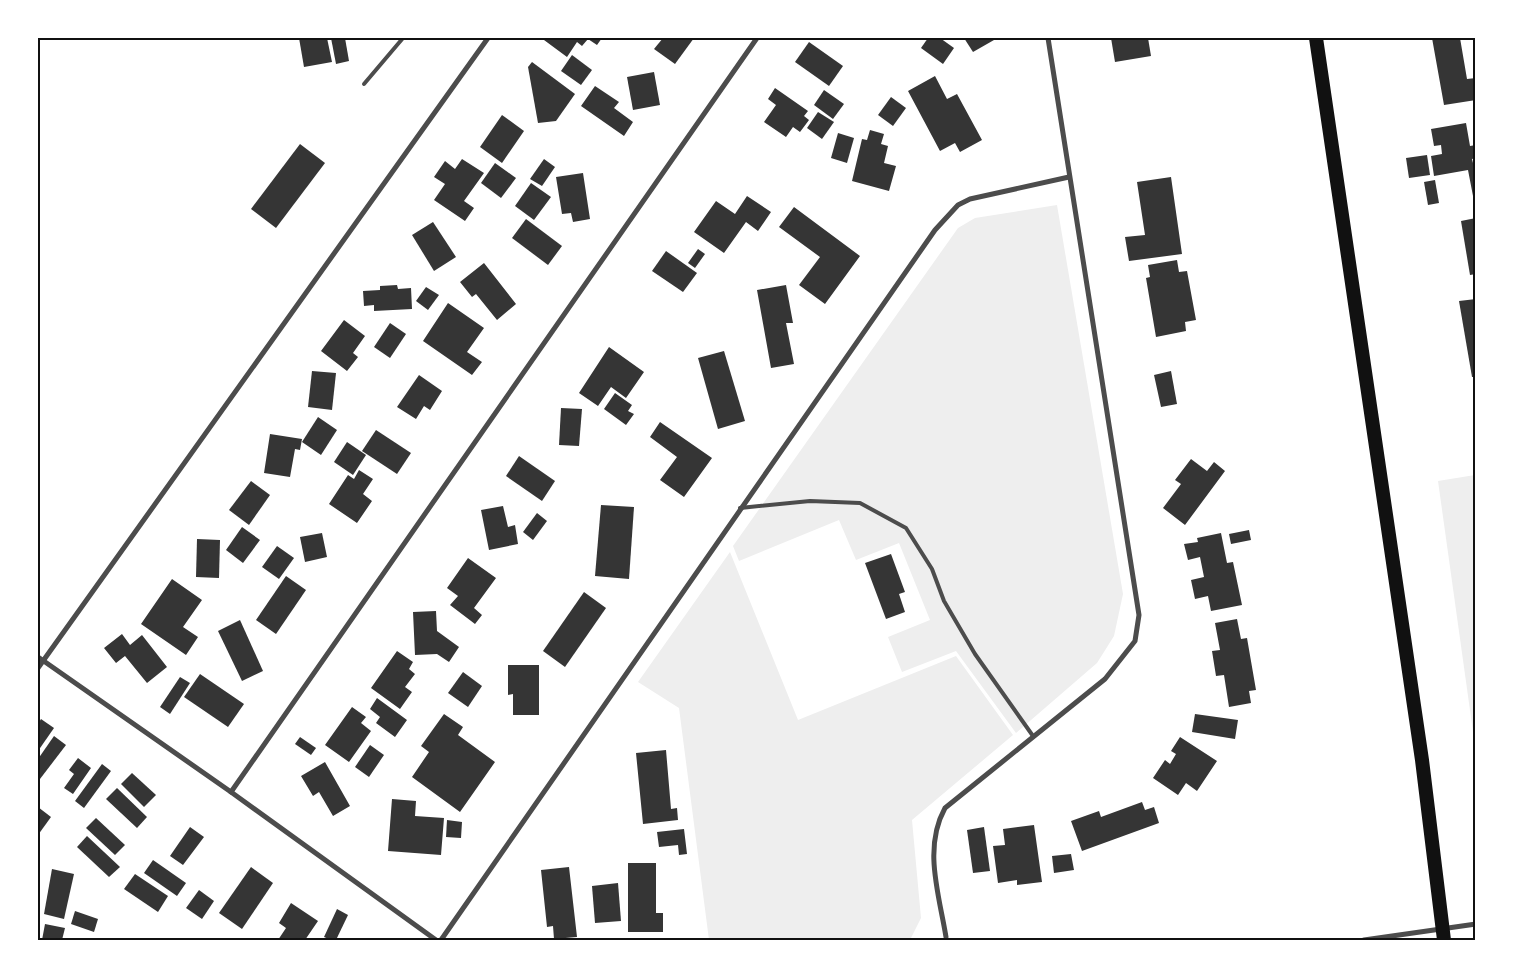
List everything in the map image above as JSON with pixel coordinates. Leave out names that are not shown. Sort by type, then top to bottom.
[{"type":"highway","points":[[1316,38],[1421,750],[1444,940]]},
{"type":"street","points":[[38,668],[488,38]]},
{"type":"street","points":[[231,792],[757,38]]},
{"type":"street","points":[[946,937],[932,856],[938,821],[945,808],[1105,679],[1135,641],[1139,615],[1048,38]]},
{"type":"street","points":[[441,940],[740,508],[948,215],[958,205],[982,195],[1069,177]]},
{"type":"street","points":[[38,657],[231,792],[436,940]]},
{"type":"street","points":[[1364,940],[1476,924]]},
{"type":"lane","points":[[364,84],[403,38]]},
{"type":"lane","points":[[740,508],[810,501],[860,503],[906,528],[932,569],[944,601],[975,654],[1033,736]]},
{"type":"shaded area","points":[[1057,205],[1123,594],[1114,636],[1097,663],[1016,733],[956,651],[902,672],[888,637],[930,620],[899,543],[856,560],[839,520],[739,561],[733,546],[958,228],[975,218]]},
{"type":"shaded area","points":[[1476,475],[1475,746],[1438,481]]},
{"type":"shaded area","points":[[730,552],[798,720],[956,656],[1013,735],[912,820],[921,918],[910,940],[709,940],[679,708],[638,682]]},
{"type":"building","points":[[299,38],[327,38],[332,62],[304,67]]},
{"type":"building","points":[[331,38],[345,38],[349,61],[336,64]]},
{"type":"building","points":[[546,38],[602,38],[597,45],[588,39],[582,46],[577,42],[567,57],[544,40]]},
{"type":"building","points":[[663,38],[694,38],[675,64],[654,49]]},
{"type":"building","points":[[928,38],[940,38],[954,48],[943,64],[921,48]]},
{"type":"building","points":[[964,38],[992,38],[994,40],[973,52]]},
{"type":"building","points":[[1111,38],[1148,38],[1151,56],[1115,62]]},
{"type":"building","points":[[1432,38],[1460,38],[1467,79],[1476,78],[1476,100],[1444,105]]},
{"type":"building","points":[[809,42],[843,66],[829,86],[795,62]]},
{"type":"building","points":[[572,55],[592,70],[581,85],[561,71]]},
{"type":"building","points":[[532,62],[575,94],[556,121],[538,123],[528,67]]},
{"type":"building","points":[[654,72],[660,105],[633,110],[627,77]]},
{"type":"building","points":[[935,76],[947,99],[957,94],[982,140],[960,152],[955,143],[940,151],[908,91]]},
{"type":"building","points":[[595,86],[619,102],[614,108],[633,122],[624,136],[581,106]]},
{"type":"building","points":[[775,88],[808,111],[804,116],[809,120],[800,132],[793,127],[786,137],[764,122],[776,105],[768,99]]},
{"type":"building","points":[[824,90],[844,104],[833,119],[814,105]]},
{"type":"building","points":[[891,97],[906,108],[893,126],[878,115]]},
{"type":"building","points":[[818,112],[834,122],[822,139],[807,128]]},
{"type":"building","points":[[502,115],[524,131],[502,163],[480,147]]},
{"type":"building","points":[[1466,123],[1470,146],[1476,145],[1476,158],[1472,159],[1473,163],[1476,163],[1476,196],[1473,196],[1468,170],[1434,176],[1431,156],[1442,154],[1441,145],[1434,146],[1431,129]]},
{"type":"building","points":[[870,130],[884,134],[881,144],[888,146],[884,163],[896,166],[889,191],[852,181],[862,139],[867,140]]},
{"type":"building","points":[[838,133],[854,138],[847,163],[831,158]]},
{"type":"building","points":[[300,144],[325,163],[276,228],[251,209]]},
{"type":"building","points":[[1427,155],[1430,175],[1409,178],[1406,158]]},
{"type":"building","points":[[462,159],[484,173],[464,201],[474,208],[465,221],[434,200],[445,184],[434,177],[445,161],[455,169]]},
{"type":"building","points":[[544,159],[555,167],[542,186],[530,179]]},
{"type":"building","points":[[495,163],[516,178],[501,198],[481,183]]},
{"type":"building","points":[[583,173],[590,219],[573,222],[571,213],[562,214],[556,177]]},
{"type":"building","points":[[1171,177],[1182,254],[1129,261],[1125,237],[1145,235],[1137,182]]},
{"type":"building","points":[[1435,180],[1439,203],[1428,205],[1424,182]]},
{"type":"building","points":[[531,183],[551,197],[534,220],[515,206]]},
{"type":"building","points":[[747,196],[771,212],[758,231],[746,222],[724,253],[694,232],[716,201],[735,214]]},
{"type":"building","points":[[794,207],[860,256],[825,304],[799,285],[820,257],[779,227]]},
{"type":"building","points":[[1476,218],[1476,274],[1470,275],[1461,221]]},
{"type":"building","points":[[526,219],[562,246],[548,265],[512,238]]},
{"type":"building","points":[[433,222],[456,257],[434,271],[412,235]]},
{"type":"building","points":[[698,249],[705,254],[695,268],[688,263]]},
{"type":"building","points":[[666,251],[697,273],[683,292],[652,271]]},
{"type":"building","points":[[1177,260],[1179,272],[1187,271],[1196,320],[1185,322],[1186,331],[1156,337],[1146,278],[1150,277],[1148,265]]},
{"type":"building","points":[[484,263],[516,304],[497,320],[476,294],[472,297],[460,282]]},
{"type":"building","points":[[397,285],[398,289],[411,288],[412,309],[374,311],[374,305],[364,306],[363,291],[380,290],[380,286]]},
{"type":"building","points":[[786,285],[793,323],[786,323],[794,364],[771,368],[757,290]]},
{"type":"building","points":[[426,287],[439,295],[428,310],[416,301]]},
{"type":"building","points":[[1476,299],[1476,377],[1472,377],[1459,301]]},
{"type":"building","points":[[448,303],[484,328],[467,352],[482,362],[472,375],[423,341]]},
{"type":"building","points":[[344,320],[365,336],[353,353],[358,357],[347,371],[321,351]]},
{"type":"building","points":[[390,323],[406,334],[390,358],[374,347]]},
{"type":"building","points":[[609,347],[644,372],[626,398],[611,387],[598,406],[579,393]]},
{"type":"building","points":[[724,351],[745,421],[718,429],[698,358]]},
{"type":"building","points":[[312,371],[336,373],[332,410],[308,407]]},
{"type":"building","points":[[1171,371],[1177,404],[1161,407],[1154,375]]},
{"type":"building","points":[[419,375],[442,391],[430,410],[424,406],[416,419],[397,407]]},
{"type":"building","points":[[615,393],[632,405],[628,411],[634,414],[626,425],[604,409]]},
{"type":"building","points":[[561,408],[582,409],[579,446],[559,445]]},
{"type":"building","points":[[318,417],[337,430],[321,455],[302,442]]},
{"type":"building","points":[[660,422],[712,458],[684,497],[660,480],[677,457],[650,437]]},
{"type":"building","points":[[376,430],[411,453],[397,474],[362,451]]},
{"type":"building","points":[[270,434],[302,439],[300,450],[295,449],[290,477],[264,473]]},
{"type":"building","points":[[347,442],[366,455],[353,475],[334,462]]},
{"type":"building","points":[[519,456],[555,481],[542,501],[506,476]]},
{"type":"building","points":[[1191,459],[1207,471],[1214,462],[1225,471],[1185,525],[1163,508],[1181,484],[1175,480]]},
{"type":"building","points":[[359,470],[373,479],[363,494],[372,501],[357,523],[329,504],[348,475],[354,479]]},
{"type":"building","points":[[251,481],[270,495],[249,525],[229,510]]},
{"type":"building","points":[[601,505],[634,507],[629,579],[595,576]]},
{"type":"building","points":[[503,506],[508,527],[515,525],[518,544],[489,550],[481,510]]},
{"type":"building","points":[[537,513],[547,521],[533,540],[523,532]]},
{"type":"building","points":[[242,527],[260,540],[243,563],[226,550]]},
{"type":"building","points":[[1249,530],[1251,540],[1231,544],[1229,534]]},
{"type":"building","points":[[322,533],[327,557],[305,562],[300,537]]},
{"type":"building","points":[[1221,533],[1227,563],[1233,562],[1242,605],[1211,611],[1208,596],[1195,599],[1191,580],[1204,577],[1200,557],[1188,560],[1184,544],[1198,542],[1197,538]]},
{"type":"building","points":[[197,539],[220,540],[219,578],[196,577]]},
{"type":"building","points":[[277,546],[294,558],[279,579],[262,567]]},
{"type":"building","points":[[891,554],[905,592],[899,594],[905,612],[886,619],[865,563]]},
{"type":"building","points":[[468,558],[496,578],[474,608],[482,615],[475,624],[450,605],[458,596],[447,588]]},
{"type":"building","points":[[286,576],[306,590],[276,634],[256,620]]},
{"type":"building","points":[[172,579],[202,600],[183,627],[198,637],[186,655],[141,624]]},
{"type":"building","points":[[584,592],[606,608],[565,667],[543,651]]},
{"type":"building","points":[[436,611],[437,631],[459,647],[449,662],[437,654],[415,655],[413,612]]},
{"type":"building","points":[[1237,619],[1241,639],[1247,638],[1256,690],[1249,691],[1251,703],[1229,707],[1224,675],[1216,676],[1212,651],[1220,650],[1215,623]]},
{"type":"building","points":[[240,620],[263,671],[242,681],[218,631]]},
{"type":"building","points":[[122,634],[130,645],[142,635],[167,667],[147,683],[125,656],[116,663],[104,648]]},
{"type":"building","points":[[397,651],[413,662],[409,669],[415,674],[405,687],[412,692],[400,709],[371,688]]},
{"type":"building","points":[[508,665],[539,665],[539,715],[513,715],[513,694],[508,695]]},
{"type":"building","points":[[463,672],[482,686],[468,707],[448,693]]},
{"type":"building","points":[[200,674],[244,704],[228,727],[184,697]]},
{"type":"building","points":[[180,677],[190,683],[170,714],[160,707]]},
{"type":"building","points":[[377,698],[407,720],[395,737],[376,723],[380,717],[370,709]]},
{"type":"building","points":[[352,707],[366,717],[361,723],[371,731],[349,762],[325,745]]},
{"type":"building","points":[[444,714],[463,727],[458,735],[495,762],[460,812],[412,777],[429,752],[421,746]]},
{"type":"building","points":[[1195,714],[1238,720],[1235,739],[1192,732]]},
{"type":"building","points":[[41,719],[54,728],[38,751],[38,724]]},
{"type":"building","points":[[54,736],[66,745],[40,779],[38,777],[38,759]]},
{"type":"building","points":[[300,737],[316,748],[311,755],[295,744]]},
{"type":"building","points":[[1180,737],[1217,761],[1197,791],[1186,783],[1178,795],[1153,778],[1165,760],[1170,764],[1176,754],[1171,751]]},
{"type":"building","points":[[370,745],[384,755],[369,777],[355,767]]},
{"type":"building","points":[[666,750],[671,809],[677,808],[678,820],[643,824],[636,753]]},
{"type":"building","points":[[78,758],[91,768],[73,794],[64,788],[74,774],[69,770]]},
{"type":"building","points":[[325,762],[350,806],[333,816],[319,792],[313,796],[301,776]]},
{"type":"building","points":[[102,764],[111,771],[84,808],[75,801]]},
{"type":"building","points":[[132,773],[156,795],[144,807],[121,784]]},
{"type":"building","points":[[117,788],[147,817],[137,828],[106,799]]},
{"type":"building","points":[[392,799],[416,801],[415,816],[444,818],[441,855],[388,851]]},
{"type":"building","points":[[1142,802],[1145,810],[1154,807],[1159,823],[1082,851],[1071,821],[1099,811],[1101,817]]},
{"type":"building","points":[[38,807],[51,817],[38,835]]},
{"type":"building","points":[[96,818],[125,845],[115,855],[86,828]]},
{"type":"building","points":[[447,820],[462,822],[461,838],[446,837]]},
{"type":"building","points":[[1034,825],[1042,882],[1017,885],[1017,880],[998,883],[993,846],[1005,845],[1003,829]]},
{"type":"building","points":[[190,827],[204,837],[183,865],[170,856]]},
{"type":"building","points":[[984,827],[990,871],[973,873],[967,830]]},
{"type":"building","points":[[684,829],[687,854],[679,855],[678,845],[659,847],[657,832]]},
{"type":"building","points":[[87,836],[120,867],[109,877],[77,847]]},
{"type":"building","points":[[1071,854],[1074,870],[1054,873],[1052,856]]},
{"type":"building","points":[[153,860],[186,883],[177,896],[144,873]]},
{"type":"building","points":[[628,863],[656,863],[656,913],[663,913],[663,932],[628,932]]},
{"type":"building","points":[[251,867],[273,883],[242,929],[219,913]]},
{"type":"building","points":[[569,867],[577,937],[554,939],[553,926],[547,927],[541,870]]},
{"type":"building","points":[[52,869],[74,874],[64,919],[44,914]]},
{"type":"building","points":[[135,874],[168,896],[158,912],[124,889]]},
{"type":"building","points":[[618,883],[621,921],[595,923],[592,886]]},
{"type":"building","points":[[199,890],[214,901],[202,919],[186,908]]},
{"type":"building","points":[[291,903],[318,921],[305,940],[278,940],[286,928],[279,923]]},
{"type":"building","points":[[337,909],[348,915],[336,940],[331,940],[324,937]]},
{"type":"building","points":[[75,911],[98,919],[94,932],[71,924]]},
{"type":"building","points":[[45,924],[65,928],[62,940],[42,940]]}]
